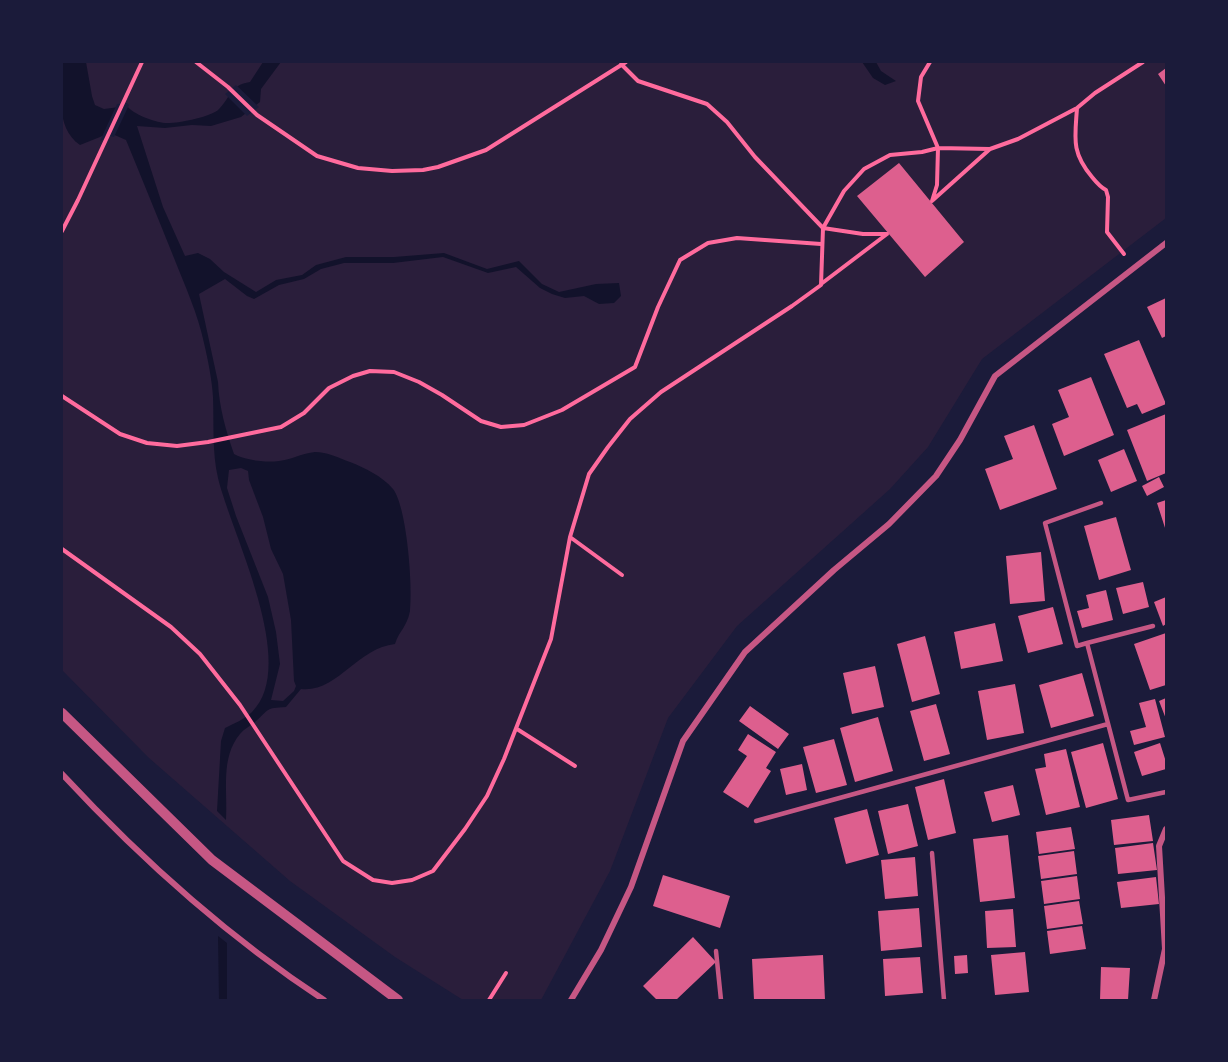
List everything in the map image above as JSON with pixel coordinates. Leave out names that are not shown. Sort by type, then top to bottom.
[{"type":"street","points":[[571,1000],[602,950],[631,887],[682,741],[745,652],[834,570],[889,524],[936,476],[960,440],[995,376],[1167,243]]},
{"type":"street","points":[[62,713],[212,860],[398,1000]]},
{"type":"street","points":[[62,774],[92,807],[199,906],[296,982],[324,1000]]},
{"type":"street","points":[[1154,1000],[1165,949],[1160,846],[1167,829]]},
{"type":"lane","points":[[1101,503],[1045,523],[1077,646],[1153,626]]},
{"type":"lane","points":[[1087,643],[1128,800],[1167,792]]},
{"type":"lane","points":[[756,821],[1108,724]]},
{"type":"lane","points":[[932,853],[944,1000]]},
{"type":"lane","points":[[716,951],[721,1000]]},
{"type":"path","points":[[62,231],[142,62]]},
{"type":"path","points":[[196,62],[228,87],[257,115],[317,156],[358,168],[392,171],[423,170],[486,150],[621,63],[626,62]]},
{"type":"path","points":[[930,62],[921,77],[918,101],[938,148],[937,185],[932,201],[990,148]]},
{"type":"path","points":[[821,285],[823,228],[844,191],[864,169],[890,154],[922,152],[938,148],[990,148],[1018,139],[1077,108],[1095,93],[1143,62]]},
{"type":"path","points":[[62,549],[171,627],[200,654],[240,705],[343,861],[373,880],[392,883],[412,880],[433,871],[487,796],[517,729],[551,639],[570,537],[589,474],[630,419],[661,392],[792,306],[887,234],[863,234],[823,228],[755,157],[727,122],[707,104],[638,81],[621,63]]},
{"type":"path","points":[[1077,108],[1075,146],[1080,163],[1100,187],[1106,190],[1108,197],[1107,232],[1124,254]]},
{"type":"path","points":[[62,396],[120,434],[147,442],[177,446],[281,427],[304,413],[329,388],[370,371],[394,372],[419,382],[481,421],[501,427],[524,425],[562,410],[635,367],[658,307],[680,260],[708,243],[737,238],[821,244]]},
{"type":"path","points":[[570,537],[622,575]]},
{"type":"path","points":[[517,729],[575,766]]},
{"type":"path","points":[[489,1000],[506,974]]},
{"type":"shaded area","points":[[62,62],[1166,62],[1166,218],[982,359],[928,447],[890,489],[737,626],[668,718],[610,871],[541,1000],[463,1000],[395,957],[290,881],[149,758],[62,670]]},
{"type":"shaded area","points":[[62,62],[86,62],[95,105],[104,109],[127,106],[144,117],[170,123],[194,119],[215,112],[238,86],[250,82],[263,62],[281,62],[261,89],[260,102],[241,117],[211,126],[192,125],[165,128],[137,126],[163,207],[185,256],[198,253],[210,259],[224,272],[256,292],[276,280],[302,275],[316,265],[346,257],[394,257],[444,253],[487,269],[519,261],[542,284],[559,292],[596,284],[619,283],[621,296],[614,303],[599,304],[584,296],[565,298],[552,294],[540,288],[516,267],[488,273],[443,257],[393,263],[344,263],[321,269],[304,279],[279,285],[254,299],[225,279],[199,294],[218,382],[221,410],[234,454],[268,462],[315,452],[324,453],[362,467],[384,480],[393,489],[402,512],[411,584],[409,616],[395,644],[369,653],[326,684],[301,689],[286,707],[268,710],[240,734],[234,743],[227,764],[226,820],[217,811],[221,741],[225,728],[252,712],[265,691],[269,663],[266,632],[258,598],[218,478],[210,370],[191,300],[126,140],[110,133],[80,145],[66,128],[61,107]],"holes":[[[241,468],[248,471],[271,549],[283,574],[291,620],[296,686],[283,701],[271,700],[280,664],[268,597],[227,488],[229,470]]]},
{"type":"shaded area","points":[[862,62],[876,62],[881,71],[896,81],[885,85],[873,78]]},
{"type":"shaded area","points":[[218,936],[227,943],[227,1000],[219,1000]]},
{"type":"pier","points":[[236,85],[259,107],[247,116],[225,94]]},
{"type":"pier","points":[[127,103],[129,105],[114,137],[110,136],[100,141],[117,104]]},
{"type":"building","points":[[1166,68],[1166,86],[1158,74]]},
{"type":"building","points":[[899,163],[964,242],[925,277],[857,196]]},
{"type":"building","points":[[1166,298],[1166,336],[1162,338],[1147,307]]},
{"type":"building","points":[[1139,340],[1166,404],[1142,414],[1137,404],[1127,408],[1104,354]]},
{"type":"building","points":[[1091,377],[1114,435],[1064,456],[1052,424],[1069,417],[1058,390]]},
{"type":"building","points":[[1166,414],[1166,473],[1147,481],[1127,430]]},
{"type":"building","points":[[1034,425],[1057,489],[1000,510],[985,469],[1013,459],[1004,436]]},
{"type":"building","points":[[1124,449],[1137,481],[1111,492],[1098,460]]},
{"type":"building","points":[[1159,477],[1164,487],[1147,496],[1142,486]]},
{"type":"building","points":[[1166,500],[1166,531],[1157,503]]},
{"type":"building","points":[[1116,517],[1131,570],[1099,580],[1084,526]]},
{"type":"building","points":[[1041,552],[1045,601],[1010,604],[1006,556]]},
{"type":"building","points":[[1143,582],[1149,607],[1123,614],[1116,588]]},
{"type":"building","points":[[1106,590],[1113,620],[1082,628],[1077,611],[1089,608],[1086,595]]},
{"type":"building","points":[[1166,597],[1166,624],[1163,626],[1154,602]]},
{"type":"building","points":[[1053,607],[1063,644],[1028,653],[1018,616]]},
{"type":"building","points":[[995,623],[1003,661],[961,669],[954,632]]},
{"type":"building","points":[[1166,633],[1166,685],[1150,690],[1134,644]]},
{"type":"building","points":[[925,636],[940,694],[912,702],[897,644]]},
{"type":"building","points":[[875,666],[884,707],[852,714],[843,673]]},
{"type":"building","points":[[1082,673],[1094,716],[1051,728],[1039,685]]},
{"type":"building","points":[[1015,684],[1024,733],[987,740],[978,691]]},
{"type":"building","points":[[1166,698],[1166,719],[1159,701]]},
{"type":"building","points":[[1155,699],[1165,737],[1134,745],[1130,731],[1146,727],[1139,703]]},
{"type":"building","points":[[936,704],[950,754],[924,761],[910,711]]},
{"type":"building","points":[[750,706],[789,734],[778,749],[739,721]]},
{"type":"building","points":[[878,717],[893,771],[855,782],[840,728]]},
{"type":"building","points":[[748,734],[776,752],[766,768],[771,771],[748,808],[723,792],[747,756],[738,750]]},
{"type":"building","points":[[834,739],[847,785],[816,793],[803,747]]},
{"type":"building","points":[[1103,743],[1118,799],[1086,808],[1071,752]]},
{"type":"building","points":[[1160,743],[1166,769],[1142,776],[1134,752]]},
{"type":"building","points":[[1066,749],[1080,807],[1046,815],[1035,769],[1046,767],[1044,754]]},
{"type":"building","points":[[802,764],[807,790],[786,795],[780,769]]},
{"type":"building","points":[[944,779],[956,833],[928,840],[915,787]]},
{"type":"building","points":[[1013,785],[1020,815],[992,822],[984,792]]},
{"type":"building","points":[[908,804],[918,846],[888,854],[878,811]]},
{"type":"building","points":[[867,809],[879,855],[846,864],[834,818]]},
{"type":"building","points":[[1149,815],[1153,841],[1114,845],[1111,820]]},
{"type":"building","points":[[1071,827],[1075,849],[1039,854],[1036,832]]},
{"type":"building","points":[[1008,835],[1015,898],[980,902],[973,839]]},
{"type":"building","points":[[1153,843],[1157,870],[1118,874],[1115,848]]},
{"type":"building","points":[[1074,851],[1077,874],[1041,879],[1038,856]]},
{"type":"building","points":[[915,857],[918,896],[885,899],[881,860]]},
{"type":"building","points":[[663,875],[730,896],[720,928],[653,906]]},
{"type":"building","points":[[1077,876],[1080,899],[1044,904],[1041,881]]},
{"type":"building","points":[[1156,877],[1159,904],[1121,908],[1117,882]]},
{"type":"building","points":[[1079,901],[1083,924],[1047,929],[1044,906]]},
{"type":"building","points":[[919,908],[922,947],[881,951],[878,911]]},
{"type":"building","points":[[1013,909],[1016,947],[987,948],[985,911]]},
{"type":"building","points":[[1082,926],[1086,949],[1050,954],[1047,931]]},
{"type":"building","points":[[693,937],[716,962],[676,1000],[657,1000],[643,986]]},
{"type":"building","points":[[1025,952],[1029,992],[995,995],[991,955]]},
{"type":"building","points":[[823,955],[825,1000],[754,1000],[752,959]]},
{"type":"building","points":[[967,955],[968,973],[955,974],[954,956]]},
{"type":"building","points":[[920,957],[923,993],[885,996],[883,959]]},
{"type":"building","points":[[1101,967],[1130,968],[1128,1000],[1100,1000]]}]
